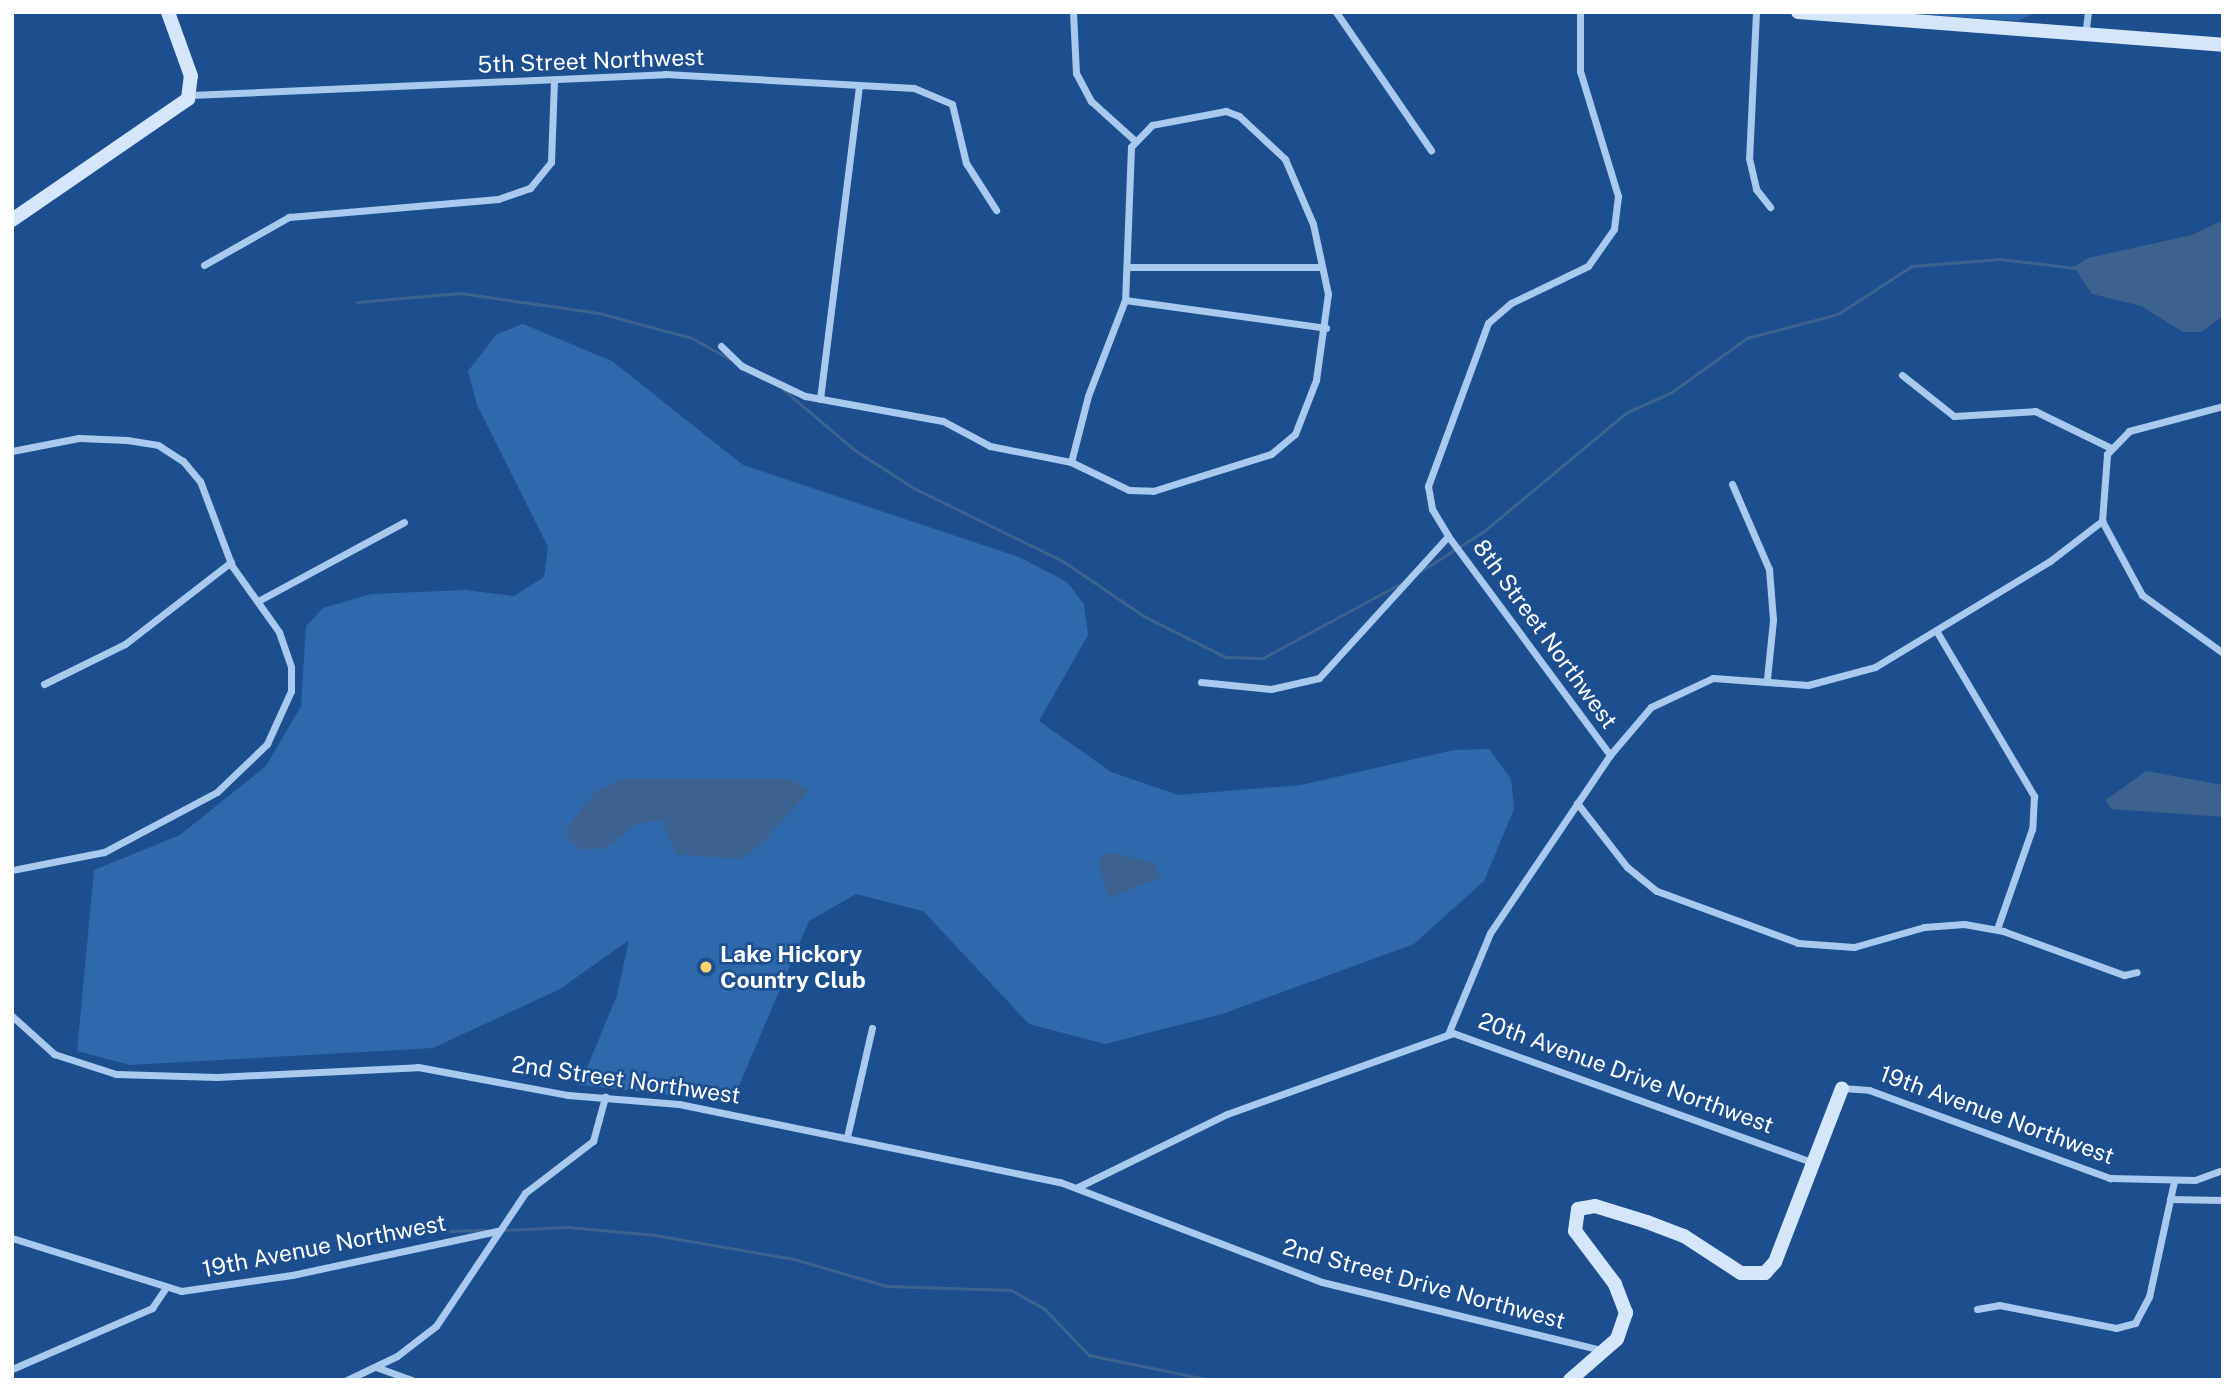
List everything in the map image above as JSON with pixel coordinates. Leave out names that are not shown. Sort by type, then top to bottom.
[{"type":"street","points":[[12,220],[190,94],[191,76],[168,12]]},
{"type":"street","points":[[1073,12],[1076,73],[1091,101],[1134,140]]},
{"type":"street","points":[[1336,12],[1431,150]]},
{"type":"street","name":"8th Street Northwest","points":[[1580,12],[1580,71],[1618,196],[1614,229],[1588,266],[1499,310],[1483,331],[1428,486],[1432,509],[1448,536],[1610,755]]},
{"type":"street","points":[[1756,12],[1749,158],[1756,189],[1770,207]]},
{"type":"street","points":[[1798,12],[2223,45]]},
{"type":"street","points":[[2085,36],[2088,12]]},
{"type":"street","name":"5th Street Northwest","points":[[190,94],[665,74],[859,86],[944,96],[957,112],[966,163],[996,210]]},
{"type":"street","points":[[204,265],[289,217],[498,199],[530,188],[551,162],[554,80]]},
{"type":"street","points":[[820,399],[859,86]]},
{"type":"street","points":[[721,346],[742,366],[820,399],[919,414],[1006,451],[1071,462],[1141,492],[1281,450],[1295,434],[1313,389],[1326,328],[1322,267],[1313,224],[1285,159],[1252,125],[1226,111],[1152,125],[1134,140],[1129,267],[1125,300],[1088,396],[1071,462]]},
{"type":"street","points":[[1129,267],[1322,267]]},
{"type":"street","points":[[1125,300],[1326,328]]},
{"type":"street","points":[[1902,375],[1954,416],[2035,411],[2111,447]]},
{"type":"street","points":[[2223,406],[2149,423],[2111,447],[2102,475],[2102,521],[2142,595],[2223,653]]},
{"type":"street","points":[[12,870],[104,852],[196,807],[255,757],[284,710],[291,667],[279,632],[230,562],[200,481],[165,448],[79,438],[14,447]]},
{"type":"street","points":[[1732,484],[1769,569],[1773,620],[1767,679]]},
{"type":"street","points":[[1448,1034],[1490,933],[1610,755],[1643,713],[1671,694],[1713,678],[1838,682],[1937,632],[2102,521]]},
{"type":"street","points":[[258,601],[404,522]]},
{"type":"street","points":[[1201,682],[1271,690],[1319,678],[1448,536]]},
{"type":"street","points":[[44,684],[125,644],[230,562]]},
{"type":"street","points":[[1937,632],[2034,796],[2032,829],[1997,929]]},
{"type":"street","points":[[1577,803],[1627,867],[1657,891],[1798,943],[1854,947],[1939,924],[1997,929],[2124,975],[2137,972]]},
{"type":"street","name":"2nd Street Northwest","points":[[12,1016],[54,1054],[116,1074],[217,1077],[418,1067],[605,1097],[679,1104],[1078,1187]]},
{"type":"street","points":[[847,1137],[872,1028]]},
{"type":"street","name":"20th Avenue Drive Northwest","points":[[1078,1187],[1227,1114],[1448,1034],[1474,1037],[1812,1162]]},
{"type":"street","points":[[1570,1380],[1606,1351],[1621,1332],[1625,1304],[1575,1231],[1578,1209],[1595,1206],[1647,1222],[1684,1236],[1741,1273],[1758,1275],[1775,1262],[1842,1088]]},
{"type":"street","name":"19th Avenue Northwest","points":[[1842,1088],[1869,1090],[2110,1178],[2174,1181],[2223,1170]]},
{"type":"street","points":[[347,1380],[376,1367],[436,1326],[498,1231],[534,1184],[593,1141],[605,1097]]},
{"type":"street","points":[[1977,1310],[1999,1305],[2116,1328],[2135,1323],[2150,1297],[2174,1181]]},
{"type":"street","name":"2nd Street Drive Northwest","points":[[1078,1187],[1144,1219],[1322,1282],[1606,1351]]},
{"type":"street","points":[[2170,1199],[2223,1200]]},
{"type":"street","name":"19th Avenue Northwest","points":[[164,1289],[231,1287],[498,1231]]},
{"type":"street","points":[[12,1238],[164,1289],[152,1308],[12,1369]]},
{"type":"street","points":[[376,1367],[411,1380]]},
{"type":"shaded area","points":[[1887,12],[2037,12],[2018,21]]},
{"type":"shaded area","points":[[2223,220],[2223,316],[2201,332],[2183,332],[2141,306],[2092,294],[2074,267],[2088,258],[2192,235]]},
{"type":"shaded area","name":"Lake Hickory Country Club","points":[[523,324],[612,361],[743,465],[1019,557],[1067,582],[1084,604],[1088,635],[1039,721],[1111,772],[1178,795],[1301,785],[1454,750],[1489,749],[1511,779],[1514,809],[1484,881],[1414,944],[1222,1014],[1105,1044],[1029,1024],[923,911],[856,894],[809,921],[732,1102],[580,1085],[617,995],[629,940],[560,989],[433,1048],[130,1065],[77,1051],[94,870],[180,835],[266,766],[301,706],[306,626],[323,608],[371,594],[465,590],[514,596],[544,577],[548,547],[477,405],[468,371],[497,334]]},
{"type":"shaded area","points":[[2146,771],[2223,785],[2223,817],[2111,809],[2106,800]]},
{"type":"shaded area","points":[[623,779],[792,779],[808,791],[760,846],[740,859],[676,854],[661,819],[634,825],[606,848],[583,850],[566,837],[566,829],[596,791]]},
{"type":"shaded area","points":[[1108,852],[1154,863],[1162,877],[1109,898],[1098,861]]},
{"type":"waterway","points":[[1421,571],[1483,532],[1626,413],[1672,392],[1747,338],[1838,314],[1912,266],[2000,259],[2075,268]]},
{"type":"waterway","points":[[357,302],[460,293],[599,313],[692,338],[730,359]]},
{"type":"waterway","points":[[784,390],[855,450],[914,488],[1063,561],[1144,616],[1226,657],[1263,658],[1400,584]]},
{"type":"waterway","points":[[502,1230],[568,1227],[655,1235],[794,1259],[887,1286],[1011,1290],[1045,1309],[1089,1355],[1211,1380]]},
{"type":"waterway","points":[[450,1231],[485,1230]]},
{"type":"place","name":"Lake Hickory Country Club","points":[[706,967]]}]
